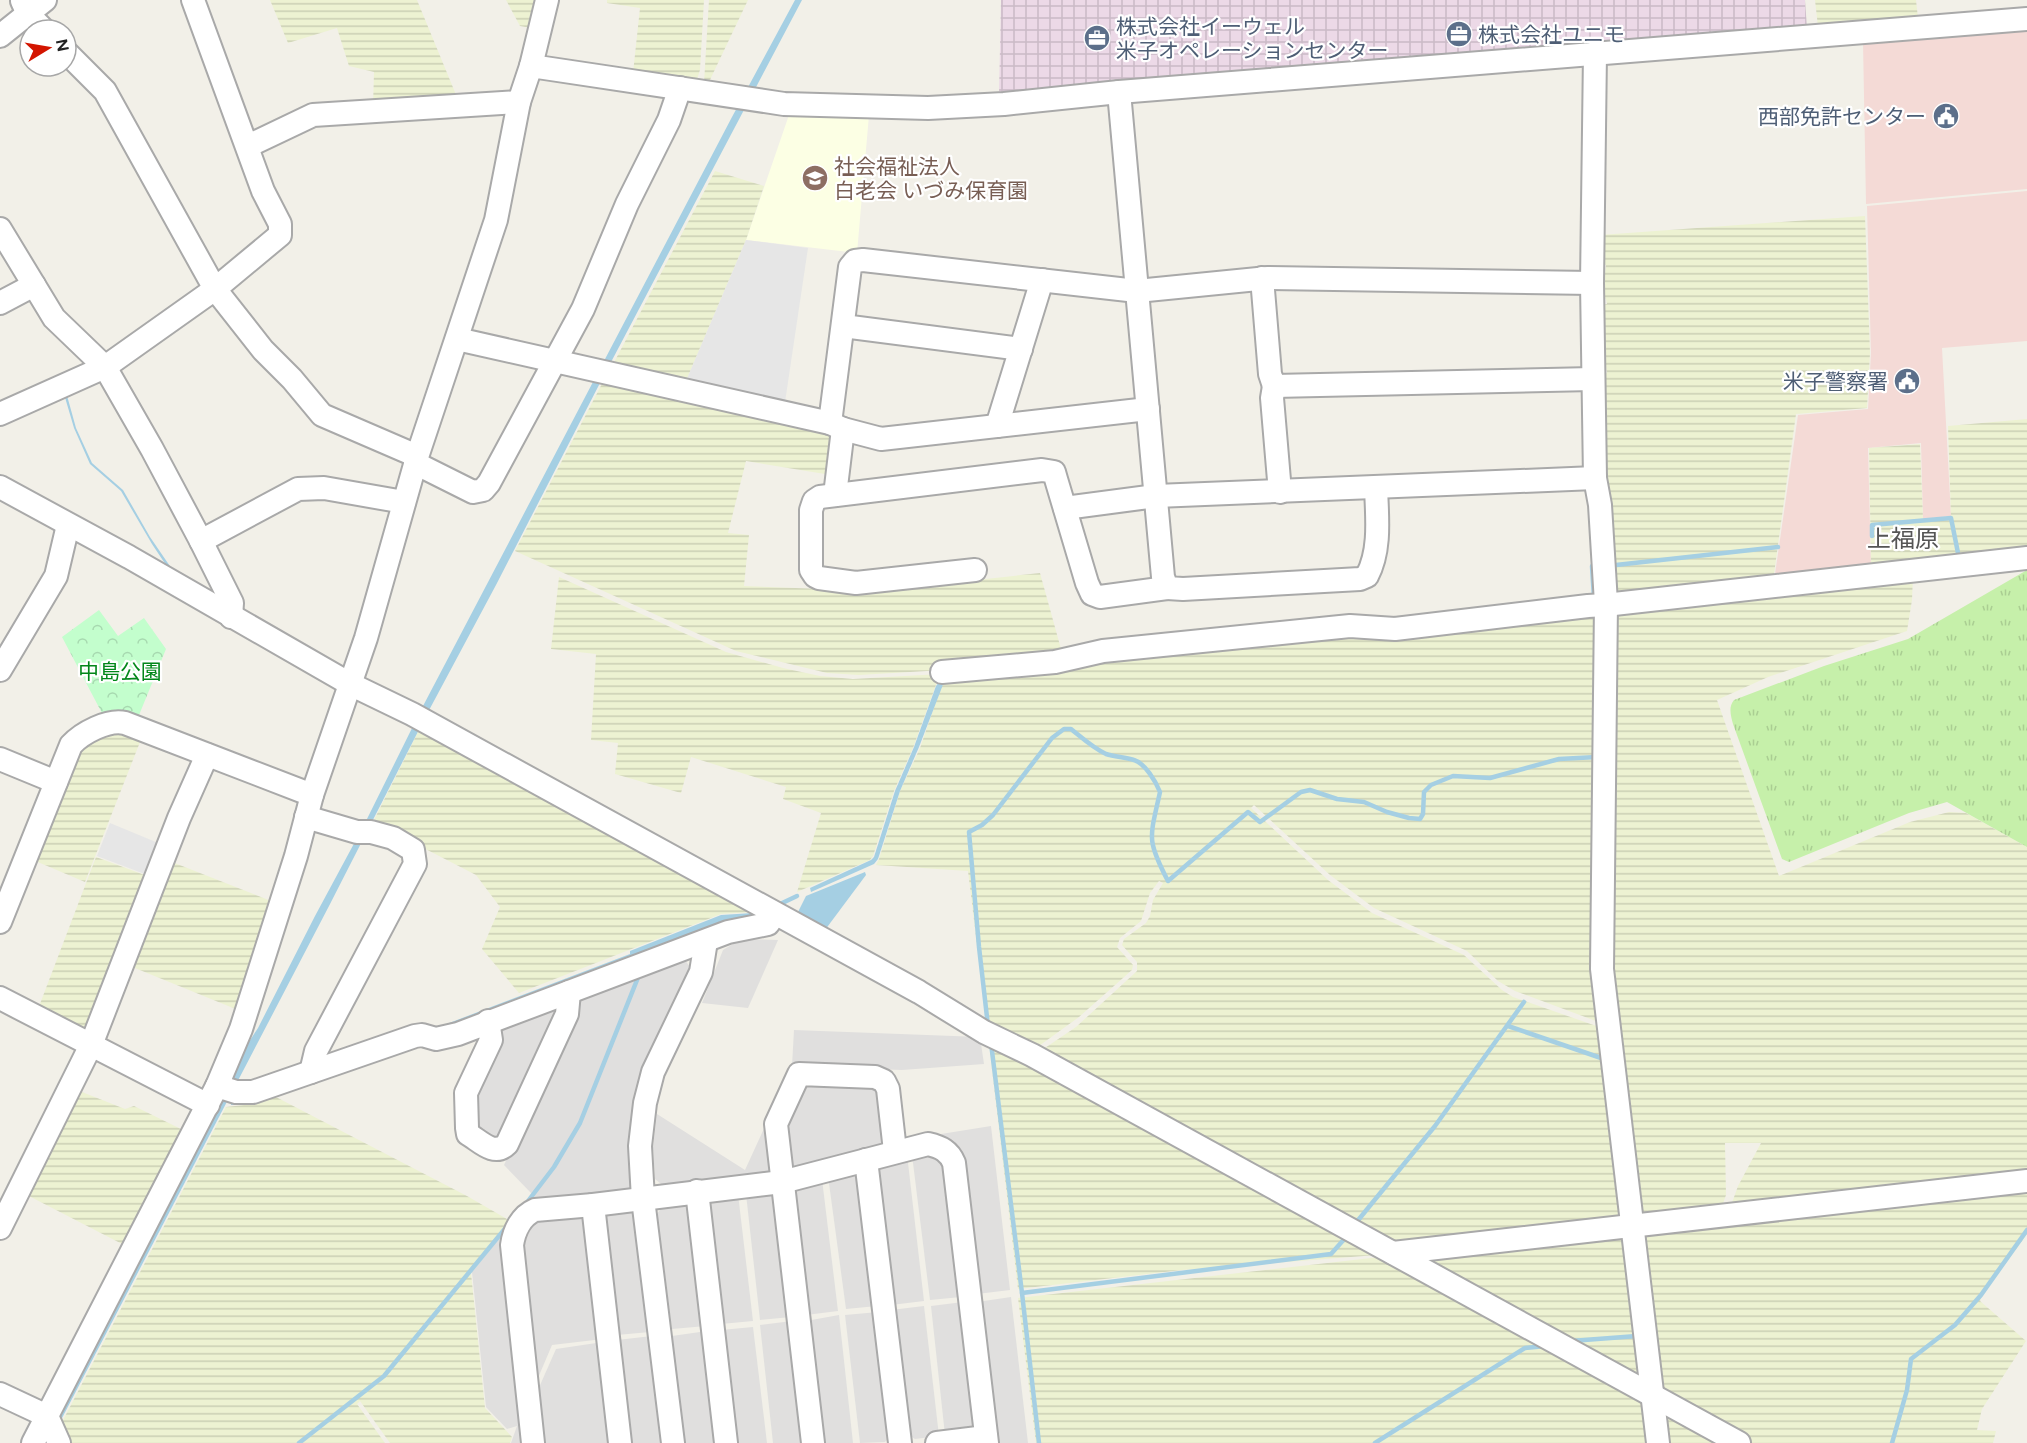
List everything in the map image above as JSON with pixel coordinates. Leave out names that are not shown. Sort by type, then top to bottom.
[{"type":"street","points":[[0,414],[105,367],[215,289],[280,235],[280,224],[263,191],[193,0]]},
{"type":"street","points":[[33,1443],[220,1094],[312,795],[366,638],[416,460],[496,220],[519,102],[531,66],[547,0]]},
{"type":"street","points":[[0,36],[34,11]]},
{"type":"street","points":[[531,66],[784,104],[928,108],[1004,104],[1119,92],[2027,19]]},
{"type":"street","points":[[1595,53],[1592,283],[1595,478],[1600,505],[1602,969],[1658,1443]]},
{"type":"street","points":[[78,64],[105,91],[215,289],[263,350],[292,379],[322,415],[416,460],[473,492],[483,490],[489,483],[583,309],[627,204],[669,120],[681,88]]},
{"type":"street","points":[[1119,92],[1163,577],[1167,588]]},
{"type":"street","points":[[248,146],[313,115],[519,102]]},
{"type":"street","points":[[0,229],[54,318],[105,367],[201,541],[232,603],[231,617]]},
{"type":"street","points":[[835,495],[836,426],[843,326],[850,267],[855,261],[863,260],[1137,291],[1262,278],[1592,283]]},
{"type":"street","points":[[1262,278],[1270,374],[1274,386],[1272,398],[1280,492]]},
{"type":"street","points":[[997,426],[1042,280]]},
{"type":"street","points":[[0,303],[34,285]]},
{"type":"street","points":[[843,326],[1021,348]]},
{"type":"street","points":[[457,339],[836,426],[881,439],[1148,409]]},
{"type":"street","points":[[1274,386],[1593,379]]},
{"type":"street","points":[[975,570],[856,583],[815,576],[812,570],[811,510],[817,498],[835,495],[1054,472],[1087,584],[1092,594],[1103,597],[1167,588],[1183,590],[1360,579],[1367,576],[1372,567],[1377,531],[1376,488]]},
{"type":"street","points":[[1065,508],[1156,496],[1595,478]]},
{"type":"street","points":[[0,487],[129,557],[350,684],[420,718],[919,992],[984,1032],[1032,1055],[1739,1443]]},
{"type":"street","points":[[201,541],[298,489],[324,488],[404,502]]},
{"type":"street","points":[[0,670],[56,576],[68,525]]},
{"type":"street","points":[[942,672],[1070,660],[1103,651],[1350,626],[1379,630],[1395,629],[1601,602],[2027,558]]},
{"type":"street","points":[[0,922],[68,750],[74,741],[114,722],[124,723],[312,795]]},
{"type":"street","points":[[0,1228],[91,1045],[179,818],[207,755]]},
{"type":"street","points":[[0,759],[56,782]]},
{"type":"street","points":[[306,817],[393,838],[413,850],[415,864],[316,1051],[310,1072]]},
{"type":"street","points":[[0,999],[91,1045],[220,1094],[253,1092],[374,1049],[429,1037],[458,1034],[728,932],[768,924],[775,914]]},
{"type":"street","points":[[673,1443],[643,1199],[640,1146],[645,1103],[653,1072],[701,972],[706,940]]},
{"type":"street","points":[[488,1021],[491,1040],[466,1093],[467,1128],[468,1134],[497,1150],[507,1144],[567,1014],[569,992]]},
{"type":"street","points":[[813,1443],[776,1124],[799,1074],[875,1077],[884,1081],[888,1089],[895,1151]]},
{"type":"street","points":[[533,1443],[512,1245],[513,1236],[525,1216],[536,1210],[782,1182],[928,1144],[946,1151],[954,1163],[986,1440],[937,1443]]},
{"type":"street","points":[[867,1160],[900,1443]]},
{"type":"street","points":[[1393,1253],[2027,1181]]},
{"type":"street","points":[[697,1191],[726,1443]]},
{"type":"street","points":[[593,1205],[620,1443]]},
{"type":"street","points":[[0,1394],[47,1416],[60,1443]]},
{"type":"shaded area","points":[[270,0],[417,0],[459,102],[373,107],[374,72],[349,66],[337,28],[288,43]]},
{"type":"shaded area","points":[[506,0],[538,0],[531,28],[520,26]]},
{"type":"shaded area","points":[[607,0],[704,0],[700,70],[696,82],[633,73],[640,8],[607,3]]},
{"type":"shaded area","points":[[709,0],[748,0],[708,84],[704,83]]},
{"type":"shaded area","name":"株式会社ユニモ","points":[[1001,0],[1805,0],[1807,28],[999,94]]},
{"type":"shaded area","points":[[1815,0],[1916,0],[1918,18],[1818,27]]},
{"type":"shaded area","name":"西部免許センター","points":[[2027,30],[2027,189],[1866,204],[1863,43]]},
{"type":"shaded area","name":"社会福祉法人 白老会 いづみ保育園","points":[[790,112],[869,115],[857,253],[746,240]]},
{"type":"shaded area","points":[[715,171],[764,186],[746,240],[683,388],[610,370]]},
{"type":"shaded area","name":"米子警察署","points":[[2027,191],[2027,341],[1942,348],[1951,516],[1923,519],[1921,443],[1868,448],[1871,565],[1775,574],[1798,415],[1868,409],[1871,353],[1867,206]]},
{"type":"shaded area","points":[[1865,216],[1870,353],[1867,408],[1796,414],[1774,574],[1611,592],[1605,514],[1613,513],[1612,508],[1605,508],[1598,436],[1607,435],[1607,429],[1598,428],[1597,373],[1607,373],[1606,366],[1597,366],[1600,305],[1607,304],[1606,299],[1600,298],[1600,274],[1605,273],[1606,265],[1599,264],[1600,235]]},
{"type":"shaded area","points":[[746,240],[808,248],[784,409],[683,388]]},
{"type":"shaded area","points":[[606,376],[835,428],[831,475],[746,461],[728,533],[749,535],[744,586],[875,591],[1040,573],[1061,649],[946,661],[944,670],[859,675],[827,673],[736,651],[515,551]]},
{"type":"shaded area","points":[[2027,419],[2027,546],[1871,564],[1869,448],[1920,444],[1923,519],[1951,517],[1948,426]]},
{"type":"shaded area","points":[[1913,576],[1907,631],[1768,677],[1717,700],[1779,876],[1910,822],[1949,812],[1966,813],[2027,847],[2027,1178],[1729,1211],[1738,1186],[1761,1143],[1725,1143],[1726,1195],[1720,1212],[1641,1221],[1607,975],[1613,611]]},
{"type":"shaded area","points":[[559,577],[726,652],[783,668],[820,676],[853,679],[940,674],[913,748],[894,791],[870,860],[797,892],[821,813],[783,799],[786,787],[691,757],[681,793],[615,774],[618,743],[591,740],[596,654],[551,649]]},
{"type":"shaded area","points":[[1602,616],[1604,1024],[1515,991],[1498,981],[1467,951],[1374,908],[1330,875],[1254,805],[1251,808],[1328,880],[1372,913],[1464,955],[1502,990],[1513,997],[1605,1029],[1628,1222],[1401,1250],[1036,1054],[1076,1027],[1137,971],[1137,962],[1122,945],[1124,939],[1146,923],[1153,900],[1163,883],[1159,881],[1150,893],[1141,921],[1120,938],[1117,947],[1133,965],[1132,970],[1079,1017],[1032,1051],[987,1027],[968,871],[876,865],[900,791],[920,748],[941,687],[945,683],[1101,653]]},
{"type":"shaded area","points":[[422,724],[754,912],[721,914],[519,993],[482,949],[500,907],[476,875],[373,822]]},
{"type":"shaded area","points":[[108,730],[142,737],[85,882],[33,860],[75,753]]},
{"type":"shaded area","points":[[110,823],[163,845],[150,876],[97,856]]},
{"type":"shaded area","points":[[96,857],[150,877],[90,1028],[81,1030],[38,1009]]},
{"type":"shaded area","points":[[172,862],[271,901],[238,1010],[130,966]]},
{"type":"shaded area","points":[[741,939],[778,940],[748,1008],[702,1003],[723,950]]},
{"type":"shaded area","points":[[684,959],[691,968],[634,1183],[625,1195],[527,1205],[555,1168],[581,1124],[642,971]]},
{"type":"shaded area","points":[[639,972],[579,1124],[553,1167],[532,1194],[504,1165],[585,992]]},
{"type":"shaded area","points":[[551,1005],[558,1013],[501,1137],[490,1140],[480,1134],[473,1101],[475,1089],[506,1022]]},
{"type":"shaded area","points":[[794,1030],[980,1037],[984,1064],[902,1070],[792,1066]]},
{"type":"shaded area","points":[[989,1044],[1377,1255],[1182,1270],[1018,1289]]},
{"type":"shaded area","points":[[810,1079],[882,1089],[886,1137],[880,1149],[798,1171],[785,1165],[782,1126]]},
{"type":"shaded area","points":[[77,1090],[125,1109],[134,1106],[183,1130],[124,1245],[25,1194]]},
{"type":"shaded area","points":[[274,1096],[467,1196],[512,1222],[471,1273],[485,1408],[512,1437],[510,1443],[390,1443],[360,1401],[357,1404],[385,1443],[68,1443],[60,1426],[226,1107],[253,1104]]},
{"type":"shaded area","points":[[657,1114],[745,1170],[767,1122],[775,1168],[768,1177],[666,1188],[655,1179],[653,1147]]},
{"type":"shaded area","points":[[991,1126],[1010,1290],[977,1294],[959,1148],[941,1134]]},
{"type":"shaded area","points":[[924,1150],[944,1161],[961,1297],[930,1300],[912,1155]]},
{"type":"shaded area","points":[[907,1154],[924,1301],[891,1305],[875,1172],[882,1161]]},
{"type":"shaded area","points":[[852,1168],[863,1177],[877,1306],[846,1309],[828,1176]]},
{"type":"shaded area","points":[[822,1179],[838,1311],[806,1315],[792,1194],[798,1185]]},
{"type":"shaded area","points":[[2027,1184],[2027,1234],[1980,1301],[2026,1341],[1982,1409],[1977,1430],[1996,1431],[1993,1443],[1747,1443],[1660,1394],[1639,1227]]},
{"type":"shaded area","points":[[766,1189],[778,1195],[791,1317],[760,1320],[746,1194]]},
{"type":"shaded area","points":[[738,1194],[753,1321],[721,1324],[707,1207],[714,1197]]},
{"type":"shaded area","points":[[684,1199],[694,1207],[706,1326],[672,1329],[657,1214],[665,1203]]},
{"type":"shaded area","points":[[627,1206],[638,1214],[650,1332],[617,1335],[601,1219],[610,1208]]},
{"type":"shaded area","points":[[580,1211],[591,1221],[603,1339],[552,1345],[535,1385],[521,1233],[532,1220]]},
{"type":"shaded area","points":[[1628,1227],[1646,1383],[1411,1254]]},
{"type":"shaded area","points":[[503,1234],[529,1443],[511,1443],[517,1426],[507,1429],[486,1407],[472,1272]]},
{"type":"shaded area","points":[[1380,1257],[1649,1397],[1654,1443],[1036,1443],[1018,1298]]},
{"type":"shaded area","points":[[1011,1297],[1028,1443],[993,1443],[977,1302]]},
{"type":"shaded area","points":[[963,1302],[977,1423],[970,1433],[945,1435],[931,1306]]},
{"type":"shaded area","points":[[924,1306],[939,1436],[915,1439],[905,1432],[891,1310]]},
{"type":"shaded area","points":[[878,1312],[892,1433],[885,1442],[860,1443],[845,1315]]},
{"type":"shaded area","points":[[839,1315],[853,1443],[822,1443],[806,1321]]},
{"type":"shaded area","points":[[792,1321],[805,1443],[773,1443],[760,1325]]},
{"type":"shaded area","points":[[753,1327],[767,1443],[734,1443],[721,1330]]},
{"type":"shaded area","points":[[707,1331],[719,1443],[685,1443],[672,1336]]},
{"type":"shaded area","points":[[652,1336],[664,1443],[629,1443],[617,1340]]},
{"type":"shaded area","points":[[603,1342],[615,1443],[543,1443],[537,1392],[556,1349]]},
{"type":"shaded area","points":[[1659,1406],[1733,1443],[1662,1443]]},
{"type":"green space","points":[[2027,570],[2027,847],[1947,802],[1909,813],[1789,862],[1782,859],[1733,724],[1731,709],[1734,700],[1824,666],[1908,639]]},
{"type":"green space","name":"中島公園","points":[[99,610],[118,636],[144,618],[166,649],[137,720],[104,717],[62,637]]},
{"type":"water","points":[[795,0],[802,0],[427,714],[49,1443],[42,1443],[241,1054],[258,1028],[423,706]]},
{"type":"water","points":[[66,392],[76,428],[92,463],[123,490],[150,537],[176,575],[174,577],[121,491],[90,464],[74,428],[64,394]]},
{"type":"water","points":[[940,681],[944,682],[900,791],[878,859],[874,864],[811,892],[810,888],[874,857],[895,791],[936,686]]},
{"type":"water","points":[[865,872],[866,875],[825,930],[797,914],[806,896]]},
{"type":"water","points":[[753,913],[755,918],[716,924],[252,1103],[231,1105],[231,1100],[436,1028],[630,954],[630,951],[721,915]]},
{"type":"waterway","points":[[1872,536],[1872,525],[1951,518],[1959,558]]},
{"type":"waterway","points":[[1616,565],[1778,547]]},
{"type":"waterway","points":[[1592,566],[1594,598]]},
{"type":"waterway","points":[[988,1026],[969,832],[982,825],[993,815],[1052,738],[1064,729],[1071,729],[1106,754],[1138,762],[1150,773],[1160,792],[1152,829],[1153,847],[1168,881],[1248,812],[1260,822],[1301,792],[1310,790],[1337,799],[1364,802],[1387,812],[1420,819],[1423,814],[1424,792],[1431,785],[1453,776],[1490,778],[1559,759],[1597,757]]},
{"type":"waterway","points":[[778,905],[797,896]]},
{"type":"waterway","points":[[525,1205],[554,1167],[580,1123],[639,975]]},
{"type":"waterway","points":[[1355,1224],[1435,1126],[1524,1002]]},
{"type":"waterway","points":[[1508,1026],[1604,1059]]},
{"type":"waterway","points":[[991,1043],[1022,1293]]},
{"type":"waterway","points":[[299,1443],[384,1376],[508,1225]]},
{"type":"waterway","points":[[1892,1443],[1907,1390],[1911,1359],[1955,1325],[1981,1295],[2027,1230]]},
{"type":"waterway","points":[[1039,1443],[1022,1293],[1331,1254],[1347,1236]]},
{"type":"waterway","points":[[1571,1341],[1637,1336]]},
{"type":"waterway","points":[[1375,1443],[1525,1348],[1546,1346]]},
{"type":"place","name":"株式会社ユニモ","points":[[1459,34]]},
{"type":"place","name":"株式会社イーウェル 米子オペレーションセンター","points":[[1097,38]]},
{"type":"place","name":"西部免許センター","points":[[1946,116]]},
{"type":"place","name":"社会福祉法人 白老会 いづみ保育園","points":[[815,178]]},
{"type":"place","name":"米子警察署","points":[[1907,381]]},
{"type":"district","name":"上福原","points":[[1903,538]]}]
